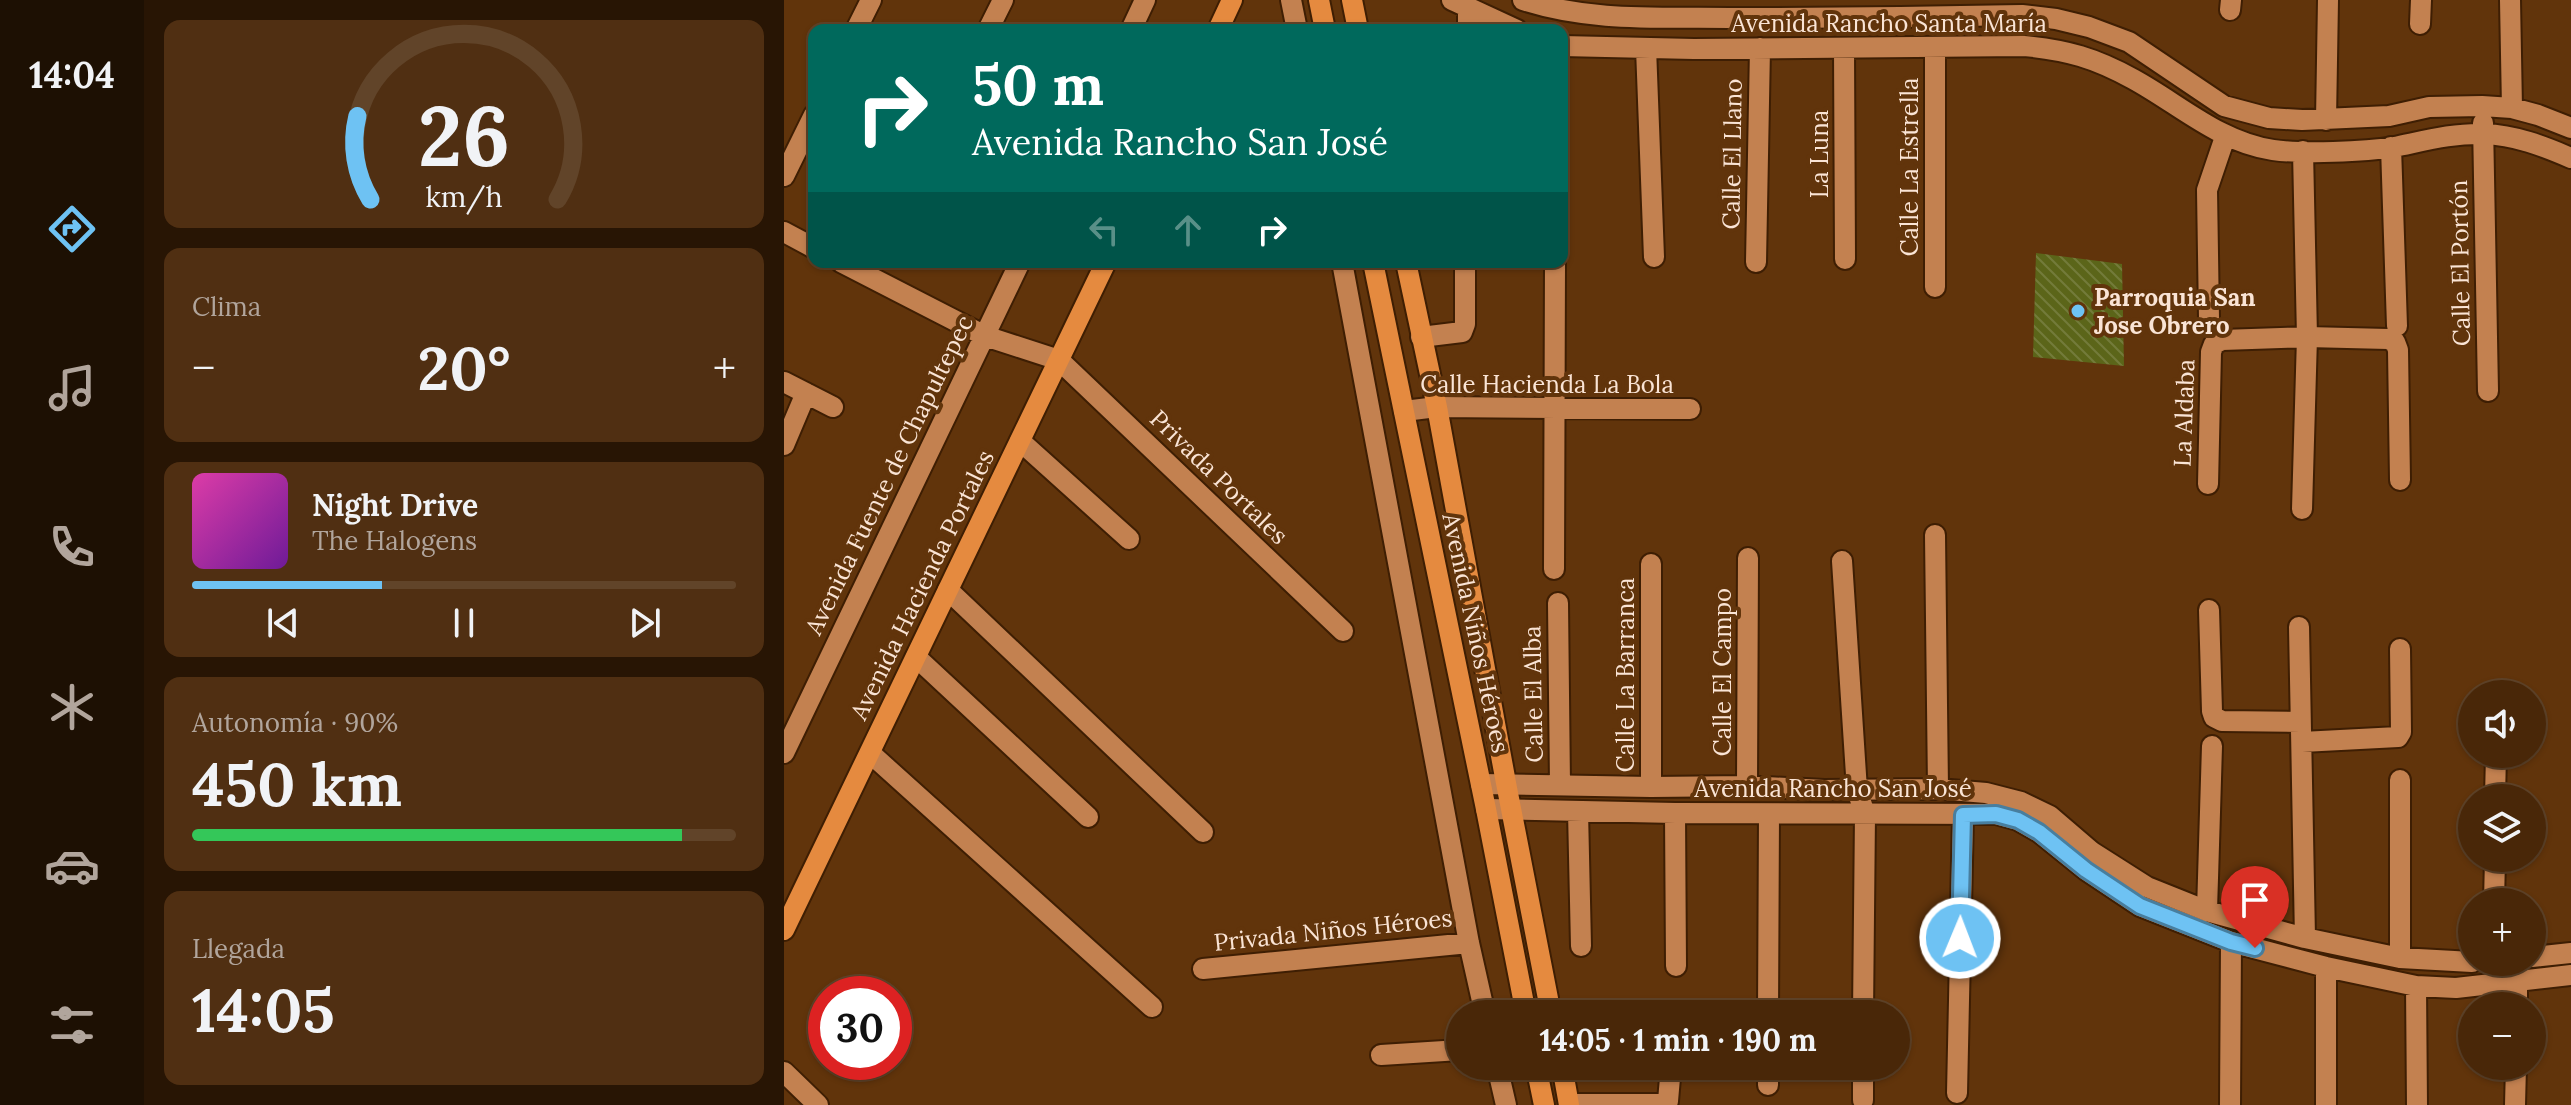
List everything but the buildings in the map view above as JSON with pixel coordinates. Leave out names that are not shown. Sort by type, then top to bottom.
[{"type":"main road","points":[[1221,24],[1232,0]]},
{"type":"main road","points":[[1319,0],[1324,24]]},
{"type":"main road","points":[[1352,0],[1357,24]]},
{"type":"main road","name":"Avenida Hacienda Portales","points":[[784,930],[1103,268]]},
{"type":"main road","name":"Avenida Niños Héroes","points":[[1374,268],[1523,1000]]},
{"type":"main road","name":"Avenida Niños Héroes","points":[[1407,268],[1437,407],[1548,1000]]},
{"type":"main road","points":[[1539,1080],[1544,1105]]},
{"type":"main road","points":[[1565,1080],[1569,1105]]},
{"type":"street","points":[[859,24],[871,0]]},
{"type":"street","points":[[991,24],[1003,0]]},
{"type":"street","points":[[1134,24],[1145,0]]},
{"type":"street","points":[[1291,0],[1296,24]]},
{"type":"street","name":"Avenida Rancho Santa María","points":[[1523,0],[1553,10],[1583,8],[1681,12],[1731,18],[1763,9],[1952,8],[2056,19],[2129,42],[2224,106],[2269,118],[2326,120],[2389,116],[2440,106],[2482,106],[2512,108],[2571,128]]},
{"type":"street","points":[[2326,120],[2328,0]]},
{"type":"street","points":[[2420,24],[2421,0]]},
{"type":"street","points":[[2510,0],[2512,108]]},
{"type":"street","points":[[1460,4],[1466,24]]},
{"type":"street","points":[[1460,4],[1504,24]]},
{"type":"street","points":[[1681,12],[1694,49]]},
{"type":"street","points":[[1731,18],[1732,48]]},
{"type":"street","name":"Avenida Rancho Santa María","points":[[1568,46],[1694,49],[2024,46],[2059,49],[2091,59],[2133,79],[2225,137],[2271,149],[2303,151],[2391,147],[2441,137],[2484,134],[2536,142],[2571,158]]},
{"type":"street","points":[[1646,48],[1654,257]]},
{"type":"street","name":"Calle El Llano","points":[[1756,262],[1760,48]]},
{"type":"street","name":"La Luna","points":[[1844,48],[1845,259]]},
{"type":"street","name":"Calle La Estrella","points":[[1935,48],[1935,287]]},
{"type":"street","points":[[2440,106],[2441,137]]},
{"type":"street","name":"Calle El Portón","points":[[2482,106],[2488,391]]},
{"type":"street","points":[[784,176],[808,129]]},
{"type":"street","points":[[2209,318],[2207,190],[2225,137]]},
{"type":"street","points":[[2391,147],[2400,480]]},
{"type":"street","points":[[2302,509],[2307,337],[2303,151]]},
{"type":"street","points":[[784,232],[808,245]]},
{"type":"street","points":[[853,268],[985,336],[1059,360]]},
{"type":"street","name":"Avenida Fuente de Chapultepec","points":[[786,743],[1017,268]]},
{"type":"street","points":[[1343,268],[1482,1000]]},
{"type":"street","points":[[1421,337],[1462,332],[1465,324],[1465,268]]},
{"type":"street","points":[[1554,569],[1555,268]]},
{"type":"street","points":[[2307,337],[2388,339],[2396,334]]},
{"type":"street","name":"La Aldaba","points":[[2208,484],[2211,352],[2214,344],[2222,340],[2307,337]]},
{"type":"street","name":"Privada Portales","points":[[1059,360],[1343,631]]},
{"type":"street","points":[[784,382],[833,407]]},
{"type":"street","points":[[784,445],[806,393]]},
{"type":"street","name":"Calle Hacienda La Bola","points":[[1404,411],[1437,407],[1690,409]]},
{"type":"street","points":[[1020,441],[1129,539]]},
{"type":"street","points":[[1935,535],[1938,789]]},
{"type":"street","name":"Calle El Campo","points":[[1747,786],[1748,558]]},
{"type":"street","points":[[1842,561],[1857,790],[1865,814],[1863,1000]]},
{"type":"street","name":"Calle La Barranca","points":[[1651,564],[1651,787]]},
{"type":"street","points":[[948,590],[1203,832]]},
{"type":"street","name":"Calle El Alba","points":[[1558,603],[1560,785]]},
{"type":"street","points":[[2209,610],[2212,711],[2214,717],[2222,721],[2301,732],[2398,737],[2401,732],[2400,649]]},
{"type":"street","points":[[2299,627],[2305,938]]},
{"type":"street","points":[[916,657],[1088,817]]},
{"type":"street","points":[[2207,911],[2212,746]]},
{"type":"street","points":[[870,753],[1152,1007]]},
{"type":"street","points":[[2400,780],[2400,958]]},
{"type":"street","name":"Avenida Rancho San José","points":[[1481,784],[1938,789],[1986,793],[2021,802],[2050,816],[2092,852],[2147,887],[2207,911],[2305,938],[2400,958],[2458,961]]},
{"type":"street","name":"Avenida Rancho San José","points":[[1486,809],[1996,814],[2018,820],[2039,832],[2086,870],[2140,906],[2231,942],[2416,986],[2456,988],[2494,984],[2508,976]]},
{"type":"street","points":[[1578,811],[1581,946]]},
{"type":"street","points":[[1675,813],[1676,966]]},
{"type":"street","points":[[1768,1000],[1769,814]]},
{"type":"street","points":[[1957,1093],[1963,815]]},
{"type":"street","points":[[2230,1105],[2231,942]]},
{"type":"street","name":"Privada Niños Héroes","points":[[1203,969],[1469,943]]},
{"type":"street","points":[[2546,956],[2571,953]]},
{"type":"street","points":[[2326,967],[2326,1105]]},
{"type":"street","name":"Avenida Rancho San José","points":[[2546,973],[2571,975]]},
{"type":"street","points":[[2493,976],[2494,984]]},
{"type":"street","points":[[2416,986],[2417,1105]]},
{"type":"street","points":[[1381,1055],[1446,1051]]},
{"type":"street","points":[[784,1072],[818,1105]]},
{"type":"street","points":[[1500,1080],[1506,1105]]},
{"type":"street","points":[[1569,1105],[1662,1104],[1668,1101],[1671,1080]]},
{"type":"street","points":[[1863,1080],[1863,1100]]},
{"type":"street","points":[[2515,1105],[2516,1080]]},
{"type":"place","name":"Parroquia San Jose Obrero","points":[[2078,311]]},
{"type":"route","points":[[1960,938],[1963,815],[1996,814],[2018,820],[2039,832],[2086,870],[2140,906],[2231,942],[2255,948]]}]
